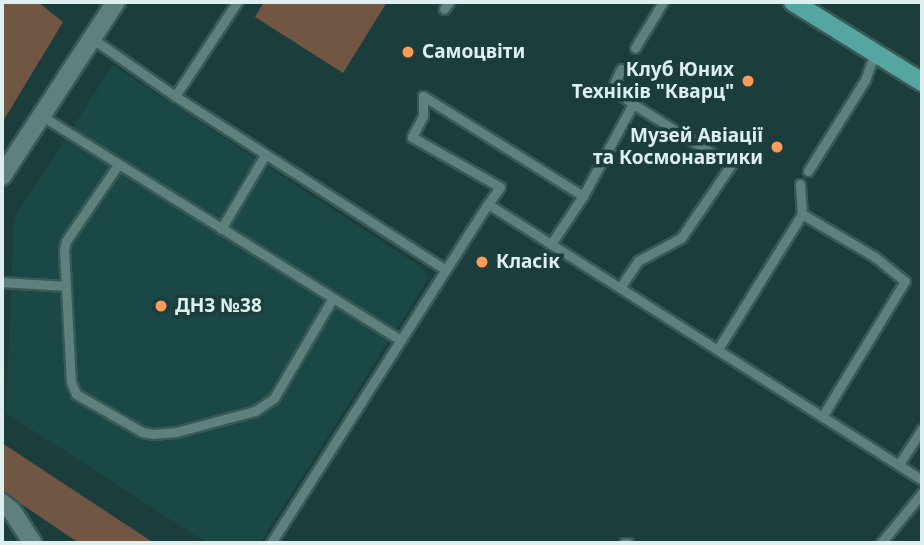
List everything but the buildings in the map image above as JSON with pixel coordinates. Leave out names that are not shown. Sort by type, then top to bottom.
[{"type":"main road","points":[[793,2],[876,51],[922,82]]},
{"type":"street","points":[[2,176],[116,2]]},
{"type":"street","points":[[2,503],[12,511],[33,543]]},
{"type":"lane","points":[[175,96],[237,2]]},
{"type":"lane","points":[[635,47],[663,2]]},
{"type":"lane","points":[[93,39],[265,155],[446,270]]},
{"type":"lane","points":[[808,171],[865,80],[876,51]]},
{"type":"lane","points":[[621,69],[612,88],[730,165],[681,238],[638,261],[621,288]]},
{"type":"lane","points":[[271,543],[500,187],[412,137],[423,116],[423,96],[583,196]]},
{"type":"lane","points":[[551,244],[583,196],[634,104]]},
{"type":"lane","points":[[42,116],[401,340]]},
{"type":"lane","points":[[221,229],[265,155]]},
{"type":"lane","points":[[118,165],[66,241],[64,250],[72,389],[142,432],[153,434],[176,432],[267,406],[333,298]]},
{"type":"lane","points":[[718,349],[802,214],[800,184]]},
{"type":"lane","points":[[488,204],[922,480]]},
{"type":"lane","points":[[802,214],[875,257],[905,281],[822,417]]},
{"type":"lane","points":[[2,282],[66,286]]},
{"type":"lane","points":[[899,464],[922,429]]},
{"type":"lane","points":[[881,543],[922,492]]},
{"type":"shaded area","points":[[2,2],[38,2],[63,22],[2,123]]},
{"type":"shaded area","points":[[264,2],[387,2],[343,73],[255,17]]},
{"type":"shaded area","points":[[113,65],[424,269],[428,279],[260,543],[207,543],[6,413],[14,218]]},
{"type":"shaded area","points":[[2,443],[154,543],[79,543],[2,491]]},
{"type":"place","name":"Самоцвіти","points":[[408,52]]},
{"type":"place","name":"Клуб Юних Техніків \"Кварц\"","points":[[748,81]]},
{"type":"place","name":"Музей Авіації та Космонавтики","points":[[777,147]]},
{"type":"place","name":"Класік","points":[[482,262]]},
{"type":"place","name":"ДНЗ №38","points":[[161,306]]}]
